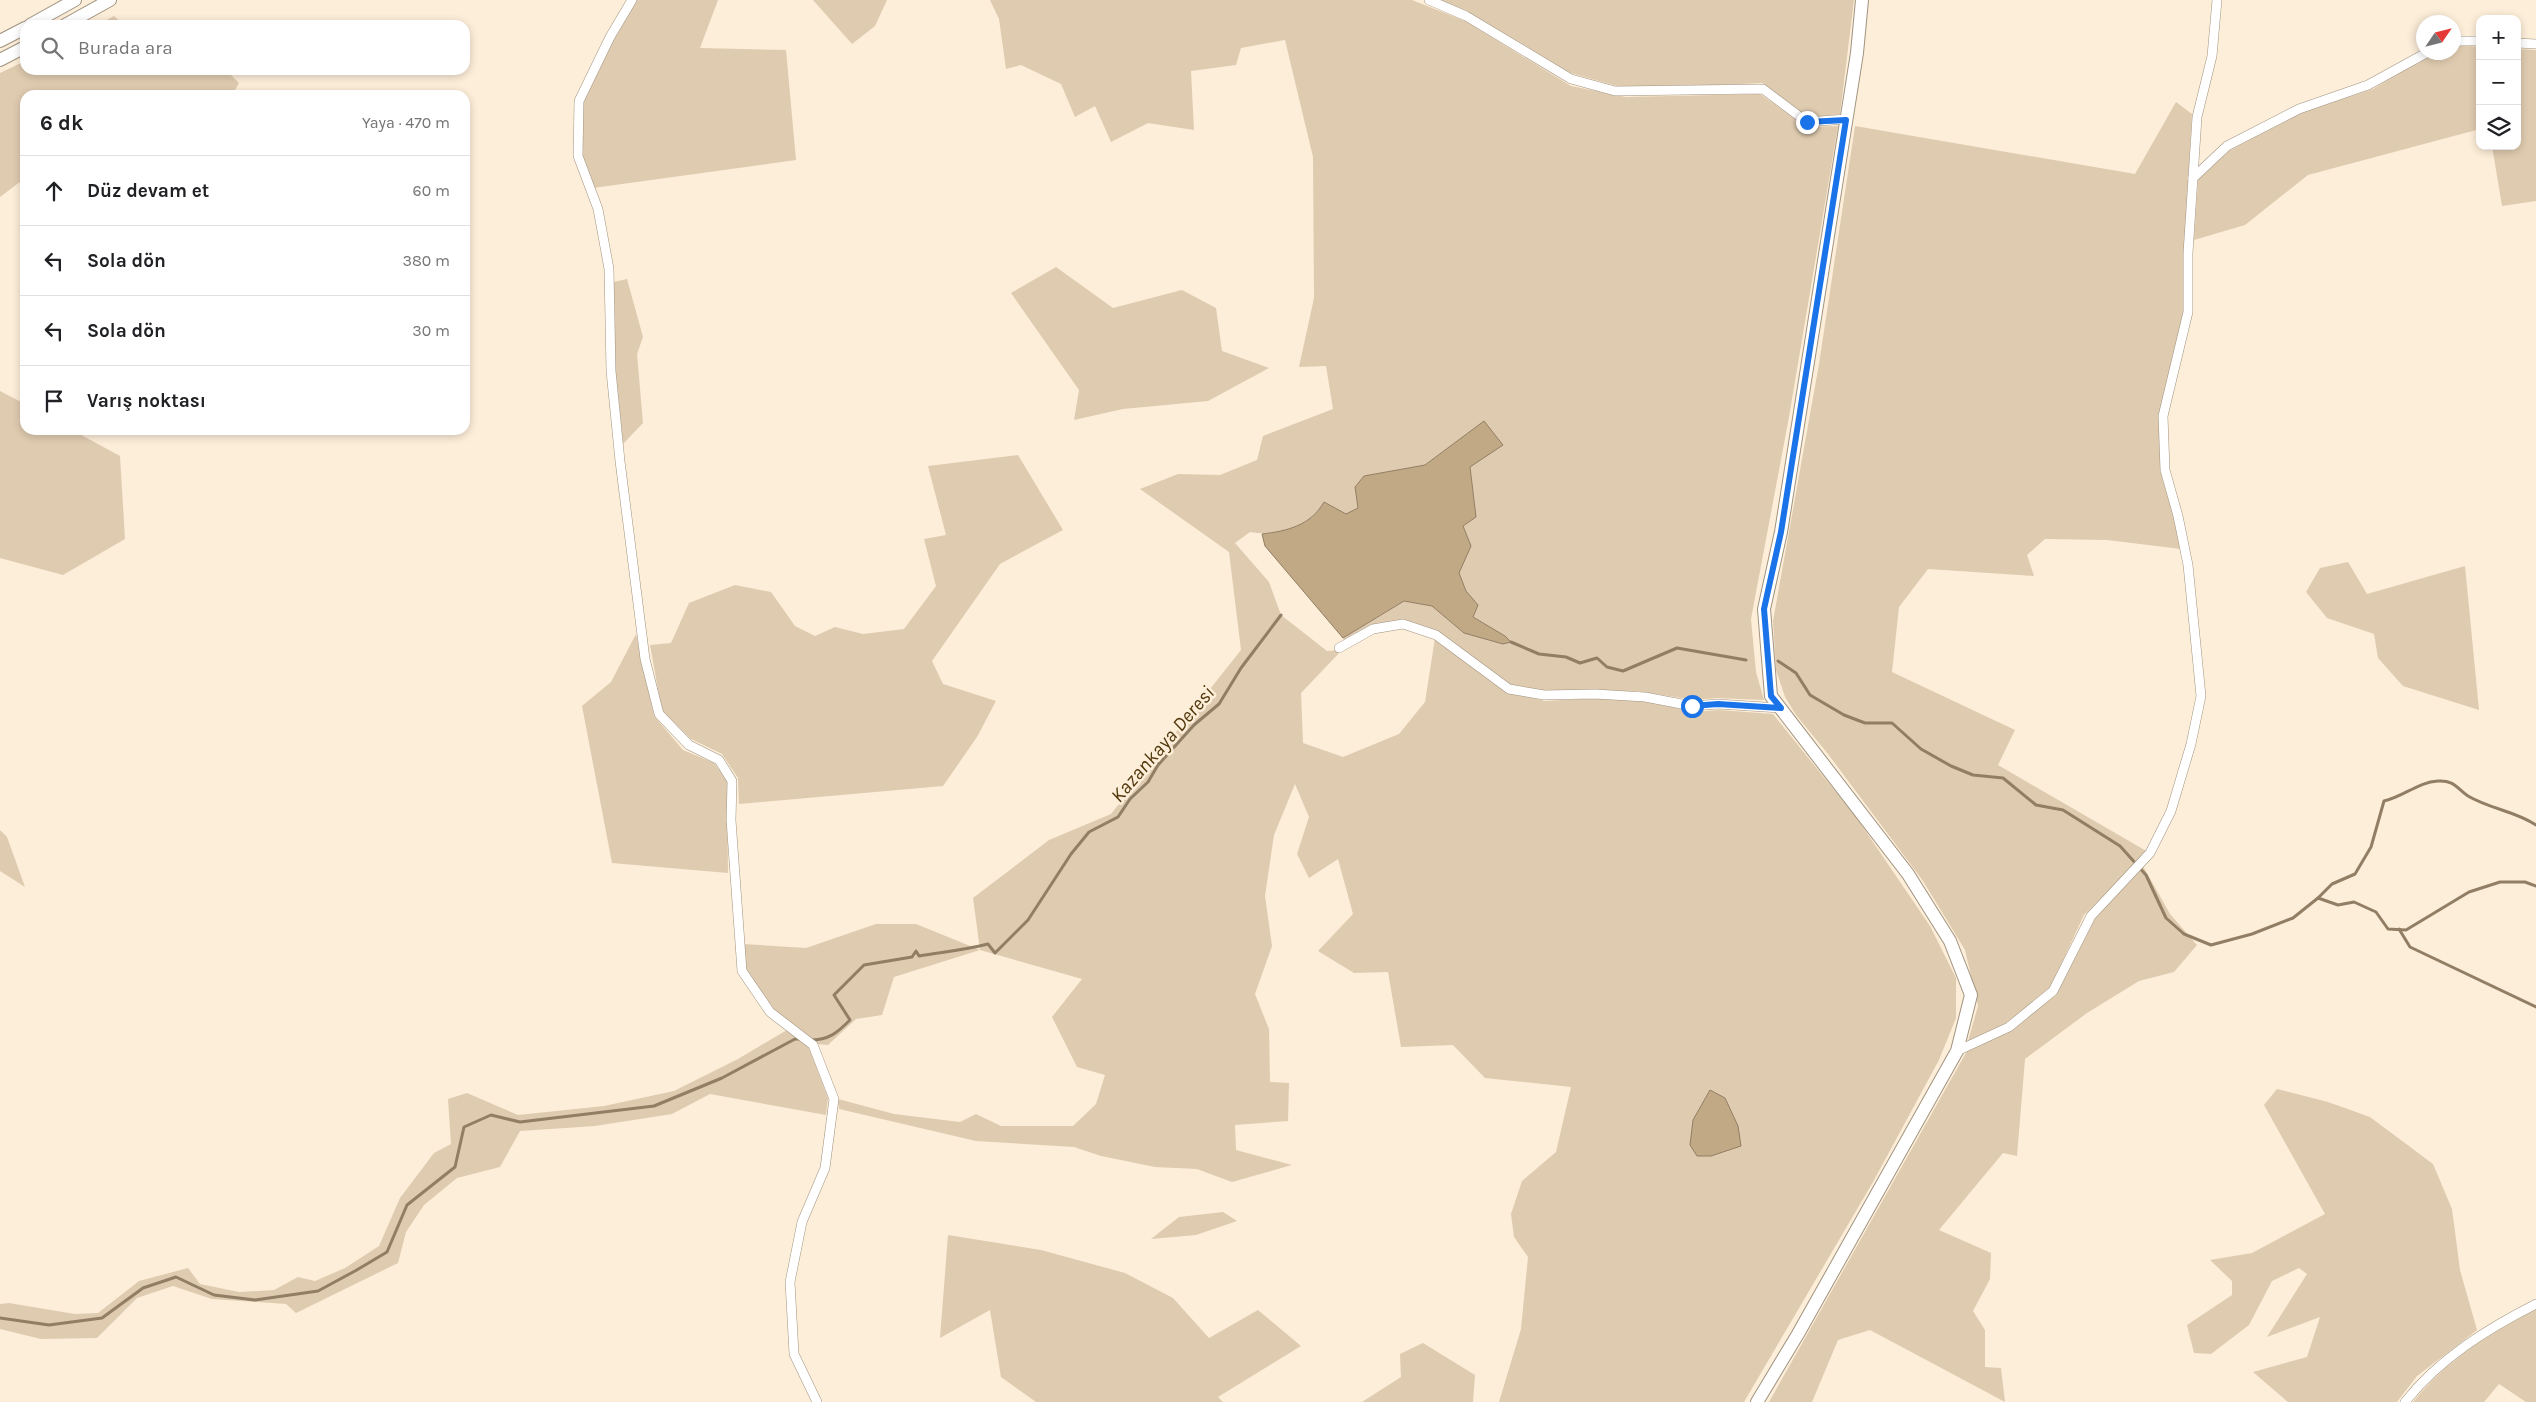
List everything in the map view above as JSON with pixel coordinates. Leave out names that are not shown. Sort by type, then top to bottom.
[{"type":"street","points":[[39,20],[75,0]]},
{"type":"street","points":[[73,20],[110,0]]},
{"type":"street","points":[[632,0],[610,37],[579,101],[578,156],[598,209],[609,269],[611,371],[620,461],[645,658],[659,714],[688,745],[719,760],[732,781],[731,820],[742,971],[770,1012],[813,1045],[834,1099],[825,1168],[802,1222],[790,1282],[794,1354],[817,1402]]},
{"type":"street","points":[[1429,0],[1466,16],[1571,79],[1615,91],[1763,89],[1807,122],[1846,120]]},
{"type":"street","points":[[1757,1402],[1957,1051],[1970,995],[1950,941],[1908,874],[1771,696],[1764,609],[1781,532],[1846,120],[1862,0]]},
{"type":"street","points":[[1957,1051],[2009,1027],[2052,990],[2091,916],[2150,853],[2171,811],[2191,744],[2201,696],[2200,676],[2188,565],[2178,516],[2165,470],[2163,416],[2188,312],[2188,253],[2197,117],[2212,56],[2217,0]]},
{"type":"street","points":[[0,42],[20,31]]},
{"type":"street","points":[[2461,41],[2476,41]]},
{"type":"street","points":[[2521,43],[2536,44]]},
{"type":"street","points":[[0,60],[20,50]]},
{"type":"street","points":[[2193,178],[2227,146],[2299,109],[2368,85],[2416,59]]},
{"type":"street","points":[[1338,648],[1373,629],[1403,624],[1436,635],[1509,689],[1544,695],[1595,694],[1644,697],[1692,706],[1718,704],[1781,708]]},
{"type":"street","points":[[2405,1402],[2423,1379],[2466,1345],[2536,1304]]},
{"type":"shaded area","points":[[636,0],[718,0],[700,48],[786,50],[796,160],[593,188],[582,154],[582,103],[613,39]]},
{"type":"shaded area","points":[[813,0],[887,0],[875,26],[852,44]]},
{"type":"shaded area","points":[[990,0],[1412,0],[1465,21],[1571,86],[1626,97],[1760,94],[1806,127],[1838,126],[1789,417],[1751,619],[1756,672],[1764,700],[1716,698],[1694,700],[1637,691],[1544,692],[1510,686],[1466,654],[1404,621],[1345,642],[1343,638],[1404,601],[1432,606],[1464,633],[1511,642],[1505,636],[1473,617],[1478,605],[1466,591],[1458,573],[1471,546],[1463,526],[1476,517],[1470,467],[1484,422],[1425,465],[1364,476],[1355,487],[1358,508],[1346,515],[1324,502],[1318,511],[1302,524],[1271,533],[1250,532],[1235,543],[1269,582],[1281,615],[1327,651],[1342,650],[1301,693],[1303,743],[1343,757],[1399,734],[1425,702],[1435,638],[1507,692],[1545,701],[1598,698],[1645,701],[1693,712],[1719,710],[1773,714],[1856,817],[1930,926],[1956,978],[1956,1018],[1939,1060],[1873,1182],[1744,1402],[1499,1402],[1521,1329],[1528,1257],[1514,1237],[1511,1214],[1522,1181],[1556,1152],[1571,1087],[1485,1078],[1453,1045],[1401,1047],[1388,972],[1354,973],[1318,951],[1353,914],[1338,859],[1309,878],[1297,854],[1309,817],[1295,784],[1274,835],[1265,896],[1272,946],[1255,994],[1269,1029],[1270,1082],[1289,1083],[1288,1121],[1235,1125],[1236,1150],[1292,1165],[1232,1182],[1197,1169],[1155,1167],[1101,1156],[1074,1147],[976,1141],[839,1109],[838,1099],[894,1114],[960,1122],[976,1114],[1001,1126],[1073,1126],[1096,1104],[1105,1075],[1077,1067],[1052,1017],[1082,979],[980,950],[973,898],[1049,840],[1111,814],[1241,650],[1229,552],[1140,489],[1178,474],[1220,475],[1257,460],[1263,436],[1333,409],[1326,366],[1299,367],[1314,298],[1313,157],[1285,40],[1241,48],[1236,65],[1191,71],[1194,130],[1148,123],[1111,142],[1095,106],[1075,117],[1061,84],[1021,65],[1006,69],[999,19]]},
{"type":"shaded area","points":[[1440,0],[1854,0],[1840,114],[1808,118],[1762,83],[1653,88],[1617,86],[1567,72],[1468,12]]},
{"type":"shaded area","points":[[114,16],[118,20],[106,20]]},
{"type":"shaded area","points":[[2461,45],[2476,47],[2476,130],[2308,175],[2245,225],[2194,240],[2198,180],[2229,151],[2300,113],[2373,89],[2421,60],[2461,60]]},
{"type":"shaded area","points":[[2521,49],[2536,50],[2536,201],[2502,206],[2493,150],[2521,150]]},
{"type":"shaded area","points":[[20,63],[20,75],[231,75],[239,83],[235,90],[20,90],[20,182],[0,197],[0,73]]},
{"type":"shaded area","points":[[2176,102],[2192,114],[2184,250],[2183,317],[2159,416],[2181,549],[2107,540],[2045,539],[2027,555],[2034,576],[1928,569],[1899,607],[1892,672],[2015,730],[1998,765],[2148,852],[2084,915],[2050,988],[2006,1023],[1968,1041],[1978,1006],[1965,950],[1923,881],[1828,754],[1796,715],[1785,697],[1776,670],[1773,621],[1819,364],[1855,126],[2135,174]]},
{"type":"shaded area","points":[[1056,267],[1113,308],[1182,290],[1216,308],[1222,351],[1269,368],[1208,401],[1123,409],[1074,420],[1079,390],[1011,293]]},
{"type":"shaded area","points":[[627,279],[643,337],[637,354],[643,423],[623,444],[615,367],[614,282]]},
{"type":"shaded area","points":[[0,391],[20,401],[20,435],[81,435],[120,456],[125,539],[63,575],[0,558]]},
{"type":"shaded area","points":[[1484,421],[1503,445],[1470,467],[1476,517],[1463,526],[1471,546],[1459,573],[1466,591],[1478,605],[1473,617],[1505,636],[1511,642],[1503,644],[1464,633],[1432,606],[1404,601],[1343,638],[1265,546],[1262,534],[1298,526],[1319,510],[1324,502],[1346,514],[1358,508],[1355,487],[1364,476],[1425,465]]},
{"type":"shaded area","points":[[1018,455],[1063,530],[1000,564],[932,661],[943,684],[996,701],[977,737],[943,786],[739,804],[738,778],[722,754],[691,739],[662,711],[650,645],[671,643],[689,603],[735,585],[771,592],[795,626],[815,636],[835,627],[863,634],[904,629],[936,586],[924,539],[946,535],[928,466]]},
{"type":"shaded area","points":[[2348,562],[2367,594],[2465,566],[2479,710],[2403,686],[2378,658],[2374,634],[2327,618],[2306,592],[2320,568]]},
{"type":"shaded area","points":[[636,634],[654,716],[683,750],[714,763],[727,782],[728,873],[612,863],[582,706],[611,682]]},
{"type":"shaded area","points":[[0,830],[7,837],[25,887],[0,871]]},
{"type":"shaded area","points":[[2143,866],[2170,914],[2197,945],[2174,972],[2139,981],[2087,1013],[2025,1059],[2017,1156],[2003,1153],[1939,1230],[1991,1253],[1990,1279],[1973,1311],[1985,1330],[1985,1367],[2001,1368],[2005,1402],[1870,1330],[1838,1340],[1812,1402],[1769,1402],[1967,1051],[2011,1030],[2056,995],[2095,919]]},
{"type":"shaded area","points":[[876,924],[916,924],[980,950],[894,977],[882,1015],[856,1019],[828,1045],[816,1044],[772,1008],[745,969],[743,944],[806,948]]},
{"type":"shaded area","points":[[787,1030],[809,1048],[828,1098],[826,1115],[710,1094],[672,1114],[595,1126],[520,1131],[500,1167],[457,1178],[424,1205],[406,1232],[398,1263],[296,1313],[286,1304],[212,1299],[173,1286],[137,1298],[97,1338],[41,1339],[0,1329],[0,1304],[9,1303],[75,1314],[98,1313],[139,1281],[188,1268],[200,1284],[239,1292],[274,1290],[298,1277],[315,1281],[345,1268],[379,1246],[400,1198],[434,1153],[451,1144],[448,1099],[467,1093],[518,1115],[604,1106],[674,1091],[738,1059]]},
{"type":"shaded area","points":[[2277,1089],[2328,1102],[2370,1117],[2433,1164],[2452,1209],[2460,1270],[2477,1330],[2417,1376],[2397,1402],[2288,1402],[2253,1372],[2307,1357],[2320,1317],[2267,1337],[2307,1274],[2299,1268],[2272,1281],[2249,1325],[2211,1354],[2194,1353],[2187,1325],[2232,1295],[2232,1281],[2210,1260],[2252,1253],[2325,1214],[2264,1105]]},
{"type":"shaded area","points":[[1710,1090],[1725,1098],[1738,1126],[1741,1146],[1711,1156],[1697,1156],[1690,1145],[1693,1120]]},
{"type":"shaded area","points":[[1223,1212],[1237,1221],[1196,1235],[1151,1239],[1179,1217]]},
{"type":"shaded area","points":[[948,1235],[1041,1250],[1125,1273],[1173,1298],[1209,1338],[1258,1310],[1301,1346],[1218,1397],[1223,1402],[1036,1402],[1001,1377],[990,1310],[940,1338]]},
{"type":"shaded area","points":[[2536,1309],[2536,1402],[2526,1402],[2499,1384],[2484,1402],[2413,1402],[2454,1361],[2486,1338]]},
{"type":"shaded area","points":[[1423,1343],[1475,1375],[1473,1402],[1362,1402],[1401,1377],[1400,1354]]},
{"type":"waterway","name":"Kazankaya Deresi","points":[[810,1040],[822,1039],[832,1035],[850,1020],[834,995],[864,965],[912,957],[916,951],[919,956],[988,944],[995,953],[1028,920],[1071,854],[1089,832],[1118,817],[1130,799],[1148,782],[1158,765],[1194,725],[1219,704],[1241,668],[1281,615]]},
{"type":"waterway","points":[[1511,642],[1539,654],[1566,657],[1580,663],[1597,658],[1607,667],[1623,671],[1677,648],[1746,660]]},
{"type":"waterway","points":[[1778,661],[1796,673],[1810,695],[1844,715],[1865,723],[1892,723],[1921,749],[1951,766],[1973,775],[2003,778],[2036,805],[2063,810],[2120,846],[2146,875],[2166,918],[2184,934],[2211,945],[2252,934],[2293,918],[2318,898],[2338,905],[2354,902],[2376,912],[2388,929],[2406,930],[2469,892],[2500,882],[2525,882],[2536,886]]},
{"type":"waterway","points":[[2318,898],[2332,884],[2355,874],[2371,847],[2384,801],[2424,784],[2438,781],[2448,782],[2476,800],[2520,816],[2536,825]]},
{"type":"waterway","points":[[2399,929],[2410,947],[2536,1007]]},
{"type":"waterway","name":"Kazankaya Deresi","points":[[0,1318],[49,1325],[102,1318],[143,1288],[176,1277],[214,1295],[255,1300],[318,1291],[387,1252],[407,1205],[455,1167],[464,1127],[491,1115],[520,1122],[654,1106],[722,1078],[795,1039],[802,1039]]},
{"type":"route","points":[[1692,706],[1718,704],[1781,708],[1771,696],[1764,609],[1781,532],[1846,120],[1807,122]]}]
